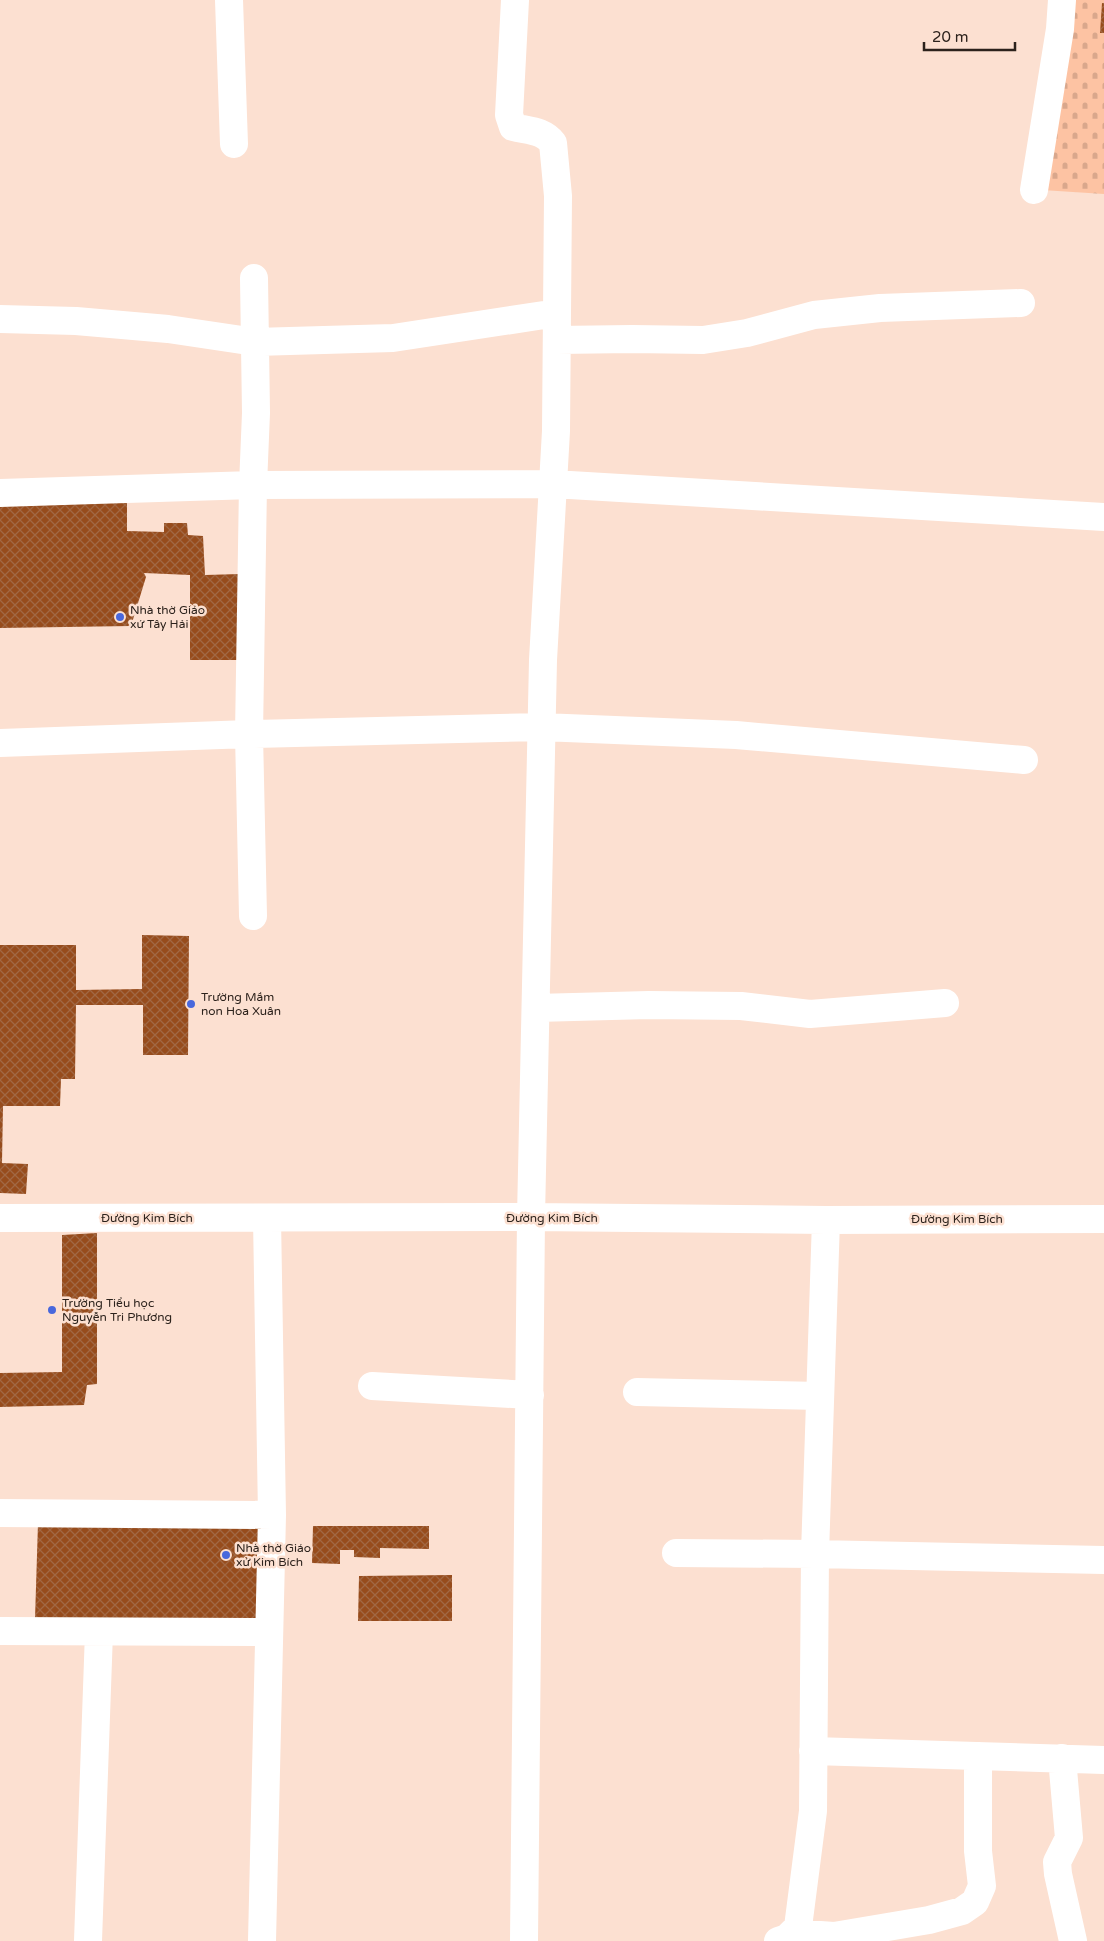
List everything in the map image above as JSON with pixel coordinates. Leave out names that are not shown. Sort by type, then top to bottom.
[{"type":"street","points":[[224,0],[230,0],[234,144]]},
{"type":"street","points":[[515,0],[508,115],[513,127],[540,132],[554,143],[558,196],[556,431],[543,660],[531,1217],[524,1941]]},
{"type":"street","points":[[1034,190],[1060,29],[1062,0]]},
{"type":"street","points":[[253,916],[249,734],[252,485],[256,413],[254,278]]},
{"type":"street","points":[[556,340],[703,340],[747,333],[814,315],[880,308],[1020,303]]},
{"type":"street","points":[[0,319],[76,321],[168,329],[254,342],[393,338],[557,313]]},
{"type":"street","points":[[0,493],[252,485],[553,484],[1104,517]]},
{"type":"street","points":[[0,743],[249,734],[542,727],[736,734],[1024,760]]},
{"type":"street","points":[[536,1008],[649,1004],[740,1006],[810,1014],[945,1003]]},
{"type":"street","name":"Đường Kim Bích","points":[[0,1218],[1104,1219]]},
{"type":"street","points":[[262,1941],[272,1514],[267,1218]]},
{"type":"street","points":[[785,1937],[798,1927],[813,1811],[815,1554],[826,1220]]},
{"type":"street","points":[[372,1386],[530,1396]]},
{"type":"street","points":[[636,1392],[820,1396]]},
{"type":"street","points":[[0,1513],[272,1514]]},
{"type":"street","points":[[676,1553],[1104,1560]]},
{"type":"street","points":[[0,1631],[269,1632]]},
{"type":"street","points":[[88,1941],[99,1632]]},
{"type":"street","points":[[813,1751],[1104,1760]]},
{"type":"street","points":[[785,1937],[834,1936],[937,1918],[962,1911],[976,1902],[982,1886],[978,1851],[978,1756]]},
{"type":"street","points":[[1062,1758],[1069,1838],[1057,1862],[1073,1941]]},
{"type":"green space","points":[[1069,0],[1104,0],[1104,194],[1042,190]]},
{"type":"building","points":[[1102,3],[1104,3],[1104,33],[1100,33]]},
{"type":"building","name":"Nhà thờ Giáo xứ Tây Hải","points":[[127,502],[127,531],[164,532],[164,523],[187,523],[188,535],[203,536],[205,575],[240,574],[240,660],[190,660],[190,575],[144,573],[146,577],[131,626],[0,628],[0,504]]},
{"type":"building","points":[[142,935],[189,936],[188,1055],[143,1055],[143,1005],[76,1005],[75,1079],[61,1079],[60,1106],[3,1106],[2,1163],[28,1164],[26,1194],[0,1193],[0,945],[76,945],[76,990],[142,989]]},
{"type":"building","points":[[97,1233],[97,1384],[87,1385],[84,1405],[0,1407],[0,1373],[62,1372],[62,1235]]},
{"type":"building","points":[[38,1523],[261,1525],[259,1621],[35,1619]]},
{"type":"building","points":[[313,1526],[429,1526],[429,1549],[380,1548],[380,1558],[354,1557],[354,1550],[340,1550],[340,1564],[312,1563]]},
{"type":"building","points":[[452,1575],[452,1621],[358,1621],[359,1576]]},
{"type":"place","name":"Nhà thờ Giáo xứ Tây Hải","points":[[120,617]]},
{"type":"place","name":"Trường Mầm non Hoa Xuân","points":[[191,1004]]},
{"type":"place","name":"Trường Tiểu học Nguyễn Tri Phương","points":[[52,1310]]},
{"type":"place","name":"Nhà thờ Giáo xứ Kim Bích","points":[[226,1555]]}]
